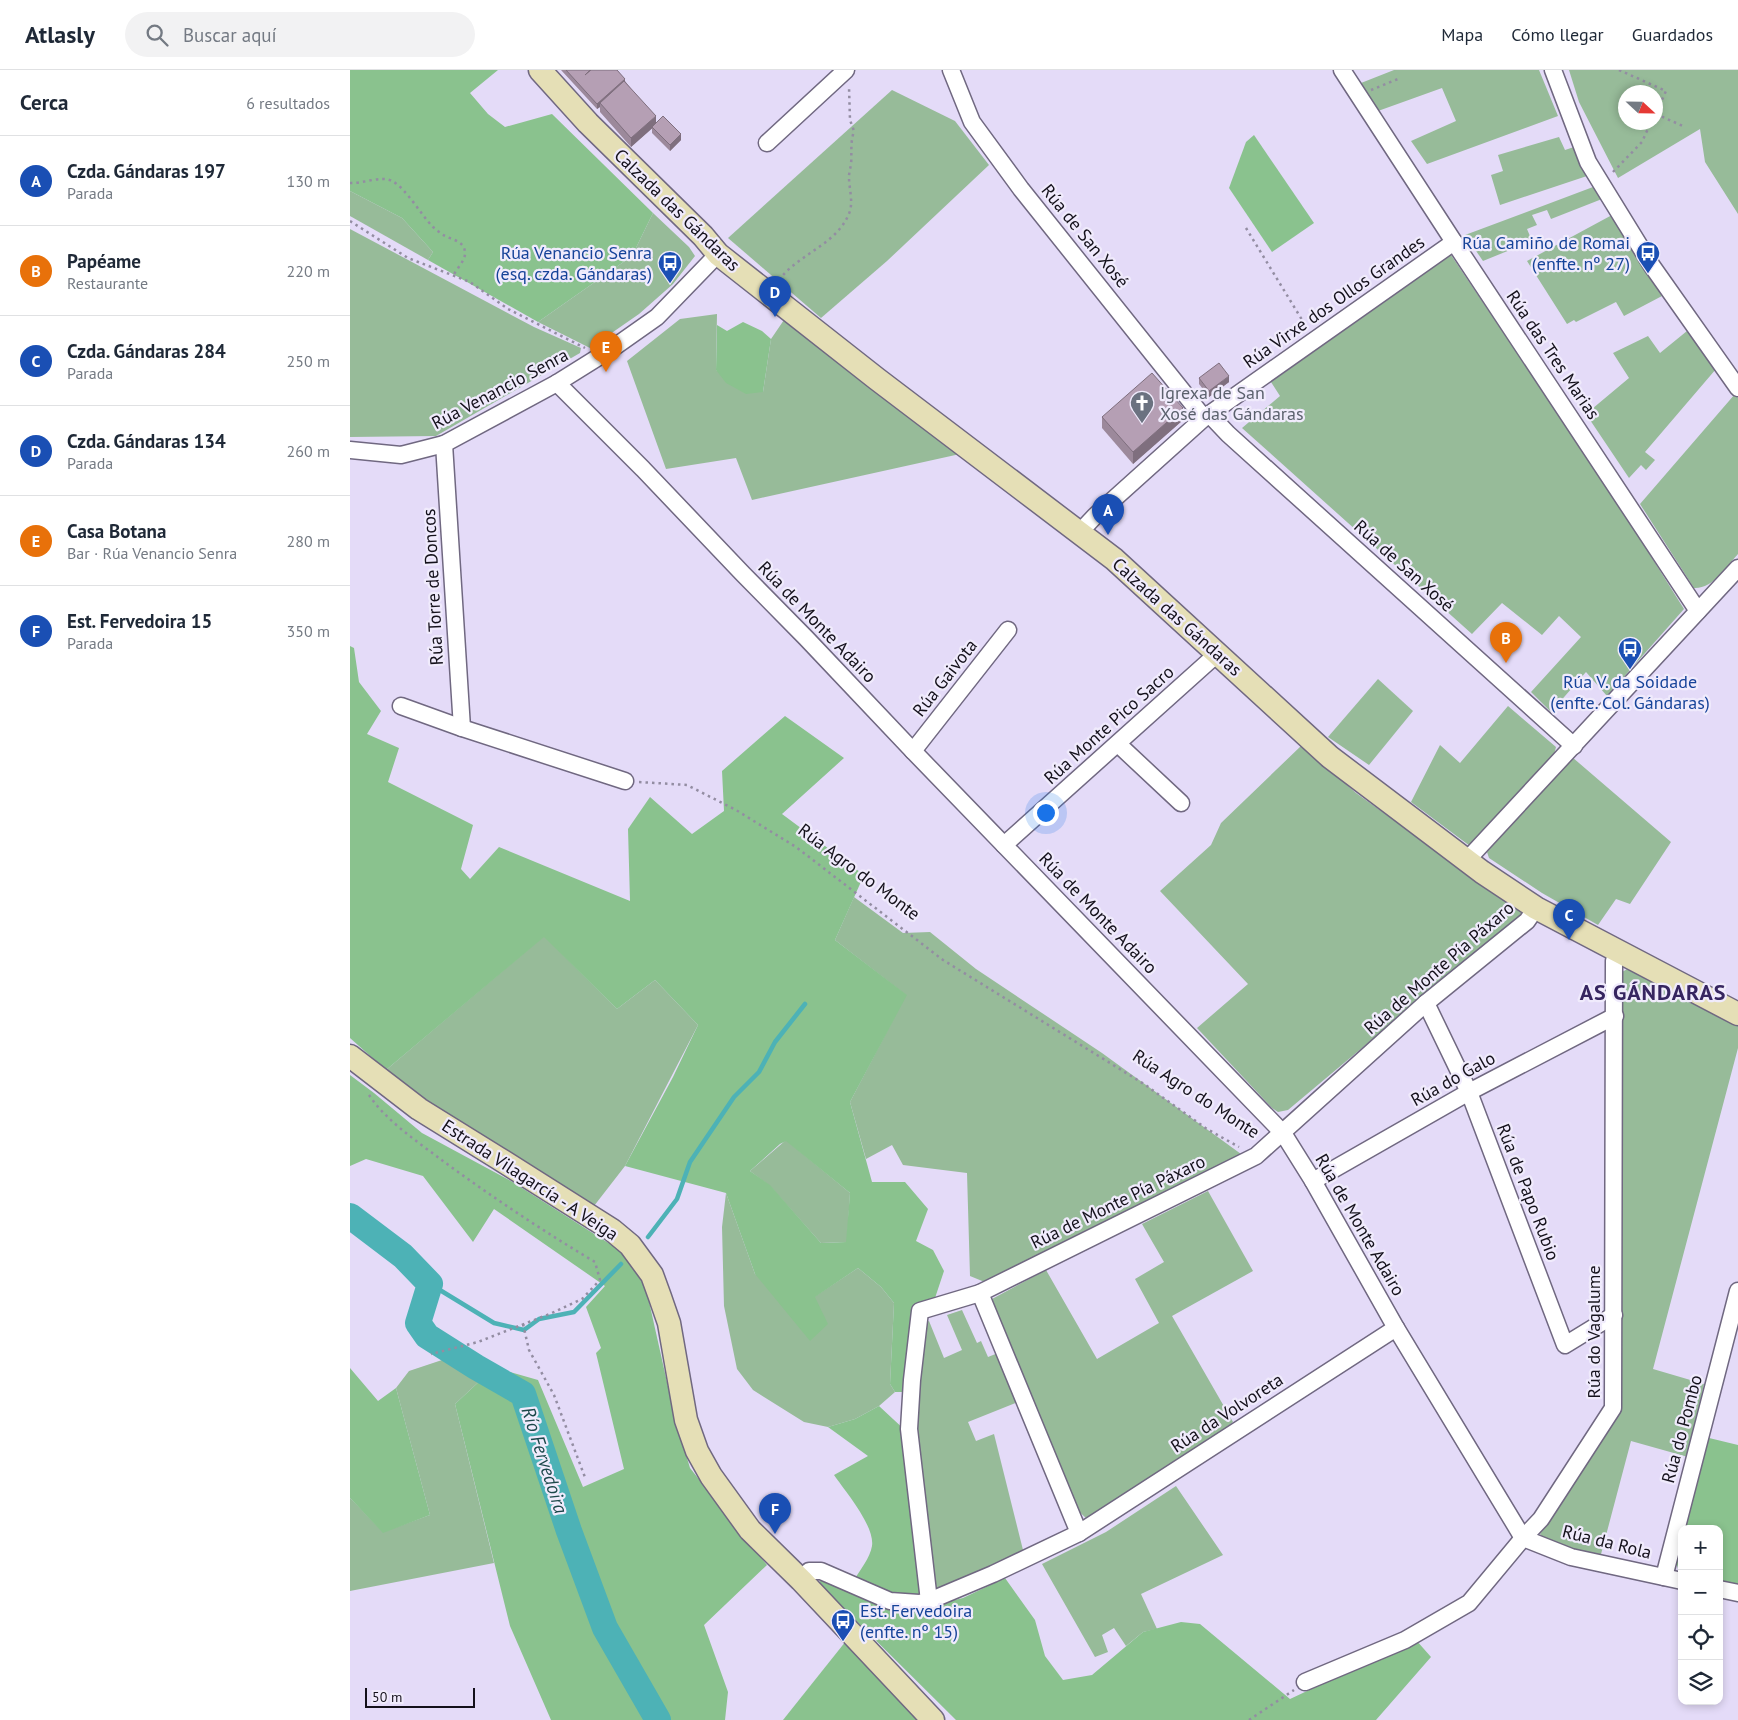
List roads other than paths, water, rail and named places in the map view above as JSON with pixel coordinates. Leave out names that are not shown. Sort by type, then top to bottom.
[{"type":"main road","name":"Calzada das Gándaras","points":[[540,70],[588,123],[703,236],[718,254],[877,379],[1114,559],[1330,757],[1467,860],[1536,908],[1736,1008]]},
{"type":"main road","name":"Estrada Vilagarcía - A Veiga","points":[[350,1056],[419,1109],[612,1230],[630,1245],[652,1276],[660,1297],[668,1323],[686,1420],[697,1451],[726,1499],[750,1530],[802,1580],[934,1720]]},
{"type":"street","name":"Rúa de San Xosé","points":[[951,70],[972,122],[1021,189],[1207,416],[1574,746]]},
{"type":"street","name":"Rúa das Tres Marias","points":[[1342,70],[1698,611]]},
{"type":"street","points":[[1552,70],[1588,162],[1600,183],[1656,272],[1738,388]]},
{"type":"street","points":[[766,143],[844,73]]},
{"type":"street","name":"Rúa Virxe dos Ollos Grandes","points":[[1079,533],[1095,516],[1207,416],[1454,242]]},
{"type":"street","name":"Rúa Venancio Senra","points":[[350,450],[401,455],[444,444],[557,383],[657,317],[718,254]]},
{"type":"street","name":"Rúa de Monte Adairo","points":[[557,383],[643,469],[1283,1133],[1313,1181],[1396,1328],[1523,1538]]},
{"type":"street","name":"Rúa Torre de Doncos","points":[[444,444],[462,728]]},
{"type":"street","points":[[1467,860],[1738,568]]},
{"type":"street","name":"Rúa Gaivota","points":[[913,750],[1008,630]]},
{"type":"street","name":"Rúa Monte Pico Sacro","points":[[1004,845],[1217,654]]},
{"type":"street","points":[[401,706],[625,781]]},
{"type":"street","points":[[1118,744],[1181,803]]},
{"type":"street","name":"Rúa de Monte Pía Páxaro","points":[[929,1601],[909,1429],[912,1380],[920,1310],[980,1293],[1256,1156],[1426,1004],[1527,921],[1536,908]]},
{"type":"street","name":"Rúa do Vagalume","points":[[1305,1682],[1405,1640],[1469,1603],[1541,1519],[1614,1408],[1614,961],[1617,950]]},
{"type":"street","name":"Rúa de Papo Rubio","points":[[1426,1004],[1469,1092],[1565,1345],[1614,1315]]},
{"type":"street","name":"Rúa do Galo","points":[[1313,1181],[1469,1092],[1615,1016]]},
{"type":"street","name":"Rúa do Pombo","points":[[1664,1577],[1738,1291]]},
{"type":"street","points":[[980,1293],[1079,1533]]},
{"type":"street","name":"Rúa da Volvoreta","points":[[802,1580],[809,1571],[821,1571],[890,1601],[919,1603],[929,1601],[993,1574],[1079,1533],[1396,1328]]},
{"type":"street","name":"Rúa da Rola","points":[[1523,1538],[1571,1557],[1678,1580]]},
{"type":"street","points":[[1723,1590],[1738,1593]]},
{"type":"waterway","points":[[648,1237],[677,1199],[690,1162],[734,1097],[759,1072],[775,1042],[805,1004]]},
{"type":"waterway","name":"Río Fervedoira","points":[[350,1216],[403,1256],[430,1284],[418,1323],[427,1336],[523,1394],[569,1531],[605,1628],[658,1720]]},
{"type":"waterway","points":[[430,1284],[494,1323],[524,1330],[539,1319],[574,1312],[621,1264]]},
{"type":"place","name":"Rúa Camiño de Romai (enfte. nº 27)","points":[[1648,274]]},
{"type":"place","name":"Rúa Venancio Senra (esq. czda. Gándaras)","points":[[670,284]]},
{"type":"place","name":"Czda. Gándaras 134","points":[[775,317]]},
{"type":"place","name":"Casa Botana","points":[[606,372]]},
{"type":"place","name":"Igrexa de San Xosé das Gándaras","points":[[1142,424]]},
{"type":"place","name":"Czda. Gándaras 197","points":[[1108,535]]},
{"type":"place","name":"Papéame","points":[[1506,663]]},
{"type":"place","name":"Rúa V. da Soidade (enfte. Col. Gándaras)","points":[[1630,670]]},
{"type":"place","name":"Czda. Gándaras 284","points":[[1569,940]]},
{"type":"place","name":"Est. Fervedoira 15","points":[[775,1534]]},
{"type":"place","name":"Est. Fervedoira (enfte. nº 15)","points":[[843,1642]]},
{"type":"district","name":"AS GÁNDARAS","points":[[1653,992]]}]
